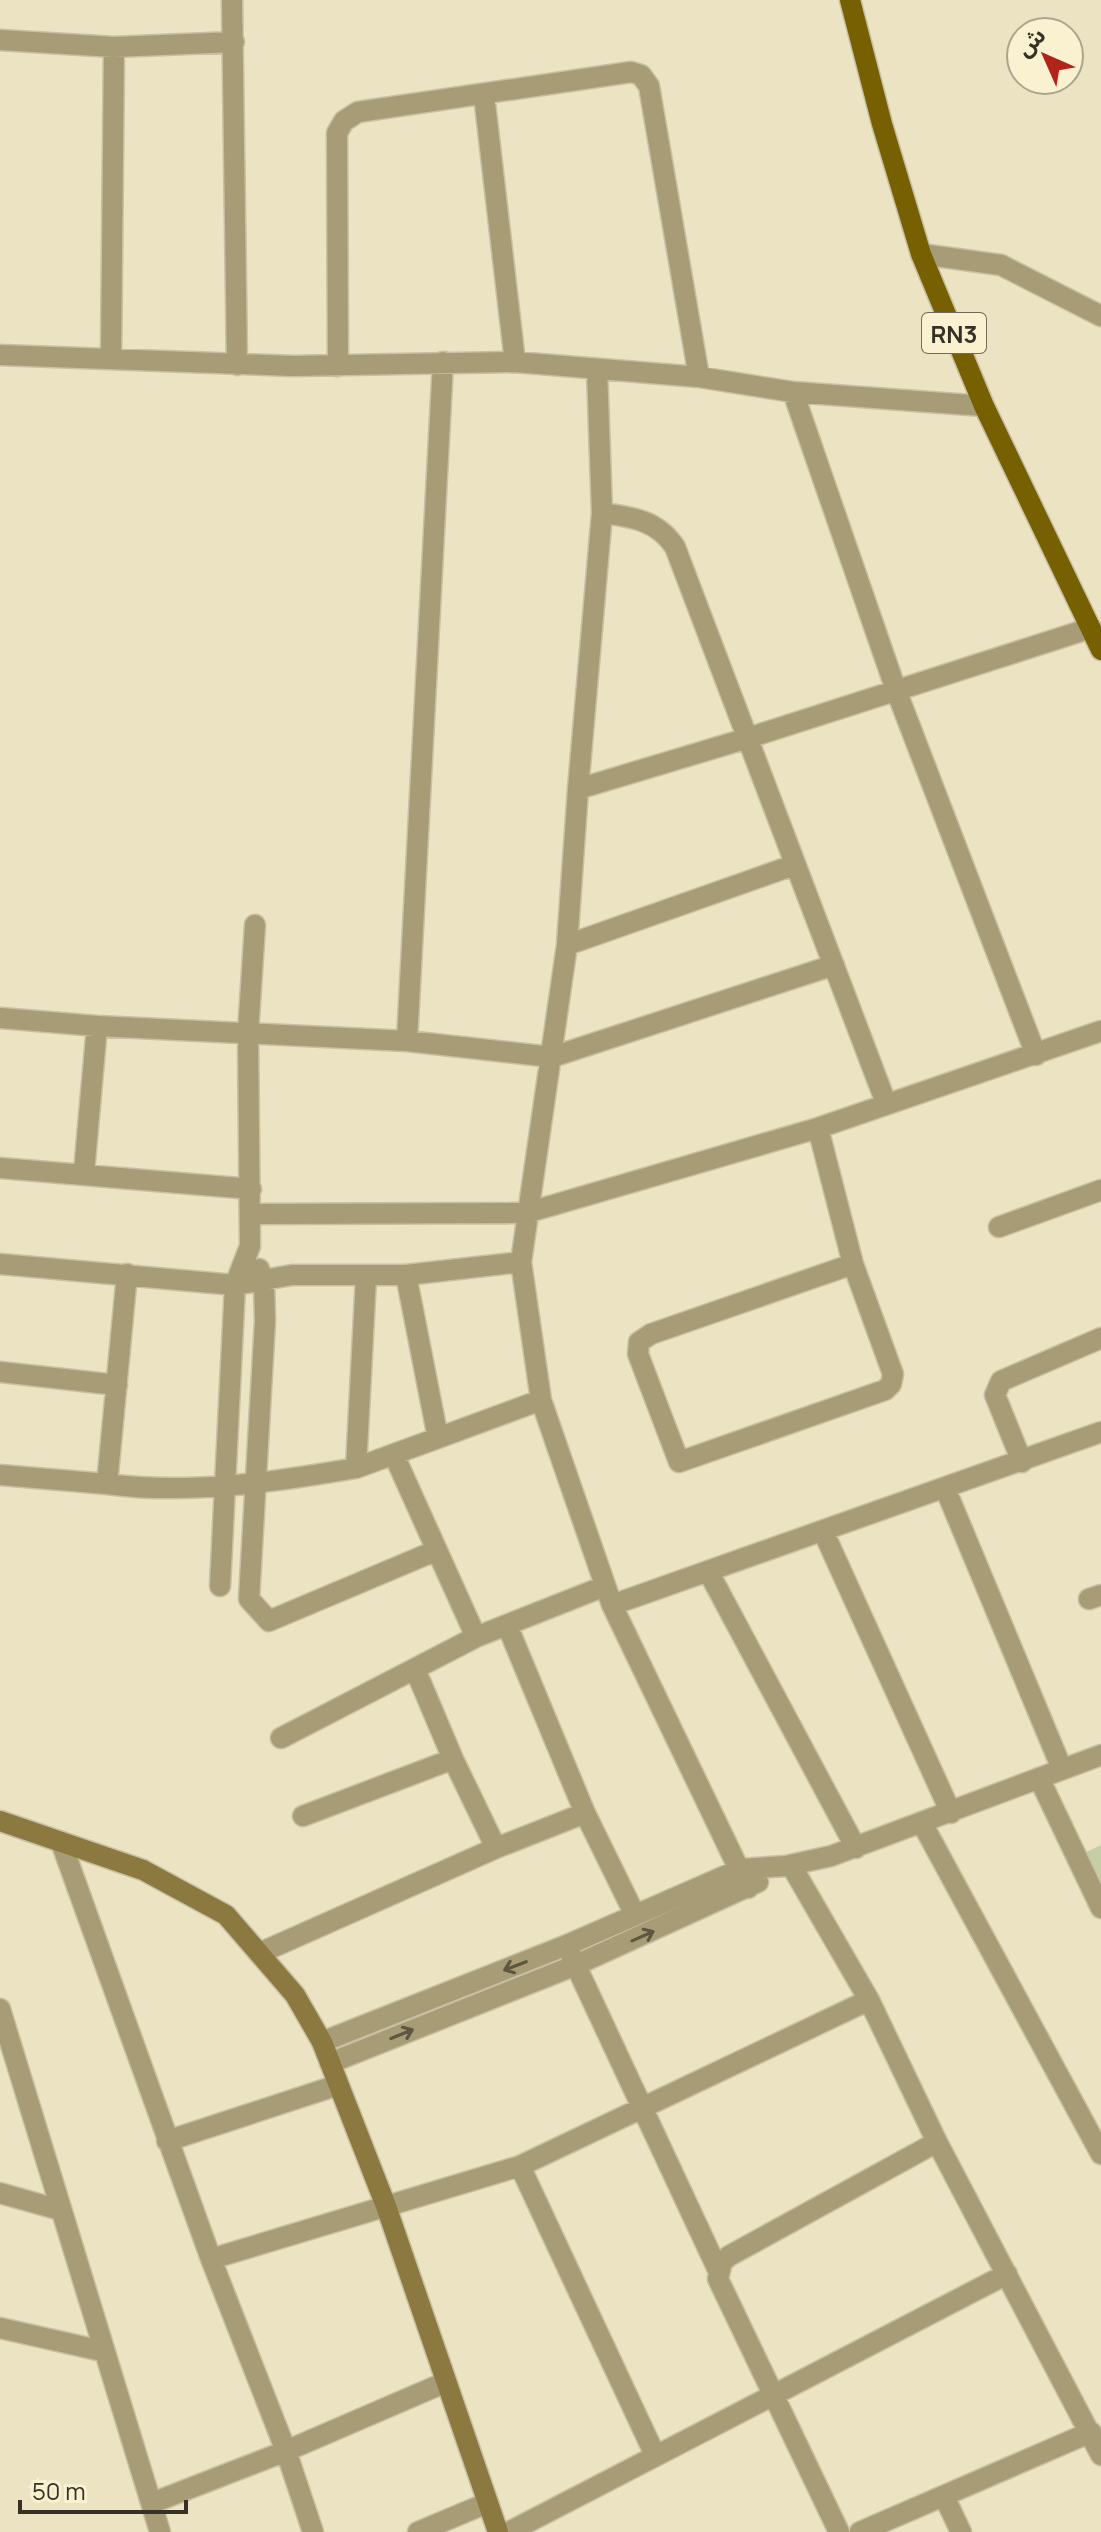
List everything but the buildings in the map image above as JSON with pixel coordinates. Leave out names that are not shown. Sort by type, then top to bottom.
[{"type":"main road","name":"RN3","points":[[850,0],[882,124],[921,254],[984,406],[1101,650]]},
{"type":"street","points":[[232,0],[237,365]]},
{"type":"street","points":[[0,40],[114,47],[234,42]]},
{"type":"street","points":[[111,357],[114,47]]},
{"type":"street","points":[[338,366],[337,133],[344,121],[358,112],[631,72],[641,75],[649,86],[699,377]]},
{"type":"street","points":[[484,95],[515,362]]},
{"type":"street","points":[[921,254],[1001,265],[1101,316]]},
{"type":"street","points":[[0,355],[111,357],[237,365],[515,362],[699,377],[793,392],[984,406]]},
{"type":"street","points":[[407,1041],[443,362]]},
{"type":"street","points":[[597,369],[602,513],[567,945],[521,1262],[541,1400],[608,1596],[744,1878]]},
{"type":"street","points":[[793,392],[896,690],[1036,1055]]},
{"type":"street","points":[[602,513],[638,518],[666,533],[671,540],[886,1103]]},
{"type":"street","points":[[578,789],[1091,628]]},
{"type":"street","points":[[567,945],[794,865]]},
{"type":"street","points":[[220,1586],[235,1285],[250,1246],[252,1214],[248,1033],[255,925]]},
{"type":"street","points":[[0,1018],[97,1026],[407,1041],[552,1057],[834,965]]},
{"type":"street","points":[[84,1172],[97,1026]]},
{"type":"street","points":[[252,1214],[526,1213],[818,1128],[1101,1031]]},
{"type":"street","points":[[818,1128],[853,1264],[893,1374],[891,1384],[871,1395],[687,1462],[679,1462],[638,1354],[639,1342],[651,1334],[853,1264]]},
{"type":"street","points":[[0,1168],[84,1172],[251,1189]]},
{"type":"street","points":[[999,1227],[1101,1190]]},
{"type":"street","points":[[250,1246],[264,1281],[256,1486],[247,1585],[249,1599],[269,1621],[435,1551]]},
{"type":"street","points":[[0,1264],[235,1285],[292,1275],[406,1275],[521,1262]]},
{"type":"street","points":[[107,1484],[127,1274]]},
{"type":"street","points":[[406,1275],[438,1438]]},
{"type":"street","points":[[356,1468],[366,1277]]},
{"type":"street","points":[[1022,1462],[995,1395],[996,1387],[1001,1381],[1101,1338]]},
{"type":"street","points":[[0,1372],[117,1385]]},
{"type":"street","points":[[0,1475],[107,1484],[256,1486],[356,1468],[541,1400]]},
{"type":"street","points":[[281,1738],[476,1637],[507,1625],[708,1571],[1101,1432]]},
{"type":"street","points":[[394,1455],[476,1637]]},
{"type":"street","points":[[945,1488],[1062,1769]]},
{"type":"street","points":[[823,1531],[951,1813]]},
{"type":"street","points":[[708,1571],[856,1848]]},
{"type":"street","points":[[507,1625],[585,1813],[635,1915]]},
{"type":"street","points":[[415,1669],[453,1759],[496,1848]]},
{"type":"street","points":[[322,2042],[635,1915],[744,1878],[856,1848],[1101,1755]]},
{"type":"street","points":[[303,1816],[453,1759]]},
{"type":"street","points":[[1039,1778],[1101,1908]]},
{"type":"street","points":[[262,1952],[496,1848],[585,1813]]},
{"type":"street","points":[[0,1821],[143,1870],[226,1915],[262,1952],[295,1995],[322,2042],[386,2206],[498,2532]]},
{"type":"street","points":[[922,1823],[1101,2154]]},
{"type":"street","points":[[61,1842],[167,2141],[286,2451],[313,2532]]},
{"type":"street","points":[[788,1866],[869,2000],[937,2142],[1098,2447],[944,2496],[860,2532]]},
{"type":"street","points":[[330,2063],[576,1965],[744,1878]]},
{"type":"street","points":[[567,1945],[640,2108],[718,2270],[718,2279],[839,2532]]},
{"type":"street","points":[[211,2259],[520,2166],[869,2000]]},
{"type":"street","points":[[2,2021],[160,2532]]},
{"type":"street","points":[[167,2141],[338,2085]]},
{"type":"street","points":[[718,2270],[729,2256],[937,2142]]},
{"type":"street","points":[[520,2166],[655,2455]]},
{"type":"street","points":[[0,2193],[60,2210]]},
{"type":"street","points":[[509,2532],[1007,2274]]},
{"type":"street","points":[[0,2328],[102,2351]]},
{"type":"street","points":[[152,2503],[286,2451],[446,2382]]},
{"type":"street","points":[[944,2496],[961,2532]]},
{"type":"street","points":[[418,2532],[487,2503]]},
{"type":"green space","points":[[1101,1845],[1101,1898],[1078,1856]]}]
